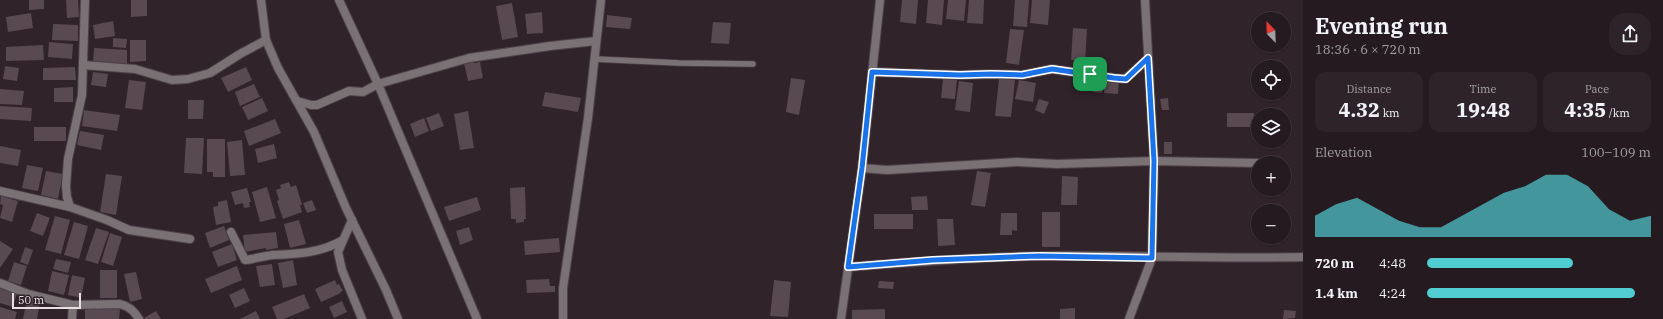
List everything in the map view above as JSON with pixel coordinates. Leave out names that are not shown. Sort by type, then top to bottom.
[{"type":"street","points":[[70,207],[66,186],[68,159],[82,95],[85,0]]},
{"type":"street","points":[[261,0],[266,40],[278,68],[314,132],[352,220],[386,290],[398,319]]},
{"type":"street","points":[[339,0],[378,84],[477,319]]},
{"type":"street","points":[[562,319],[563,288],[588,118],[601,0]]},
{"type":"street","points":[[841,319],[862,168],[880,0]]},
{"type":"street","points":[[1130,319],[1152,258],[1154,161],[1145,0]]},
{"type":"street","points":[[83,65],[135,69],[172,80],[188,79],[210,72],[266,40]]},
{"type":"street","points":[[297,101],[311,106],[317,105],[349,91],[363,92],[378,84],[469,58],[550,46],[596,42]]},
{"type":"street","points":[[872,72],[960,75],[1022,75],[1052,69],[1126,79],[1148,58]]},
{"type":"street","points":[[862,168],[887,170],[1017,162],[1057,164],[1154,161],[1251,163]]},
{"type":"street","points":[[0,191],[70,207],[107,220],[129,230],[190,239]]},
{"type":"street","points":[[352,220],[338,252],[342,270],[362,319]]},
{"type":"street","points":[[231,232],[245,260],[272,255],[305,253],[331,247],[343,240]]},
{"type":"street","points":[[848,267],[933,260],[1039,256],[1152,258],[1303,257]]},
{"type":"street","points":[[0,283],[28,294],[73,305],[120,304],[128,306],[134,311],[139,319]]},
{"type":"street","points":[[72,319],[73,305]]},
{"type":"lane","points":[[594,59],[679,63],[754,64]]},
{"type":"building","points":[[29,0],[44,0],[44,9],[29,10]]},
{"type":"building","points":[[66,0],[78,0],[79,17],[67,18]]},
{"type":"building","points":[[131,0],[147,0],[147,16],[131,17]]},
{"type":"building","points":[[902,0],[918,0],[916,24],[900,22]]},
{"type":"building","points":[[928,0],[944,0],[942,25],[926,23]]},
{"type":"building","points":[[948,0],[966,0],[964,21],[946,19]]},
{"type":"building","points":[[969,0],[984,0],[983,24],[967,23]]},
{"type":"building","points":[[1015,0],[1029,0],[1027,27],[1013,26]]},
{"type":"building","points":[[1032,0],[1050,0],[1048,25],[1030,23]]},
{"type":"building","points":[[512,3],[518,37],[502,40],[496,6]]},
{"type":"building","points":[[542,12],[543,33],[527,34],[525,14]]},
{"type":"building","points":[[31,13],[33,28],[8,32],[6,17]]},
{"type":"building","points":[[607,15],[632,18],[630,29],[606,27]]},
{"type":"building","points":[[113,21],[115,36],[95,39],[93,25]]},
{"type":"building","points":[[713,22],[731,23],[729,44],[711,43]]},
{"type":"building","points":[[53,24],[78,25],[78,41],[52,40]]},
{"type":"building","points":[[1073,28],[1087,29],[1085,61],[1071,60]]},
{"type":"building","points":[[1010,29],[1024,30],[1019,65],[1006,63]]},
{"type":"building","points":[[113,38],[127,39],[126,48],[113,47]]},
{"type":"building","points":[[130,40],[146,40],[146,61],[130,62]]},
{"type":"building","points":[[49,42],[73,44],[72,59],[48,57]]},
{"type":"building","points":[[43,45],[44,60],[6,61],[6,47]]},
{"type":"building","points":[[94,48],[127,50],[127,64],[93,62]]},
{"type":"building","points":[[474,61],[474,63],[480,62],[483,78],[468,81],[464,63]]},
{"type":"building","points":[[5,66],[19,68],[17,81],[3,79]]},
{"type":"building","points":[[75,67],[76,80],[43,80],[43,68]]},
{"type":"building","points":[[246,67],[252,80],[228,92],[221,78]]},
{"type":"building","points":[[93,72],[108,74],[106,87],[91,85]]},
{"type":"building","points":[[1094,77],[1102,77],[1102,93],[1093,92]]},
{"type":"building","points":[[791,78],[805,80],[799,115],[786,112]]},
{"type":"building","points":[[943,78],[957,79],[955,99],[941,98]]},
{"type":"building","points":[[999,78],[1015,80],[1011,117],[995,116]]},
{"type":"building","points":[[1105,78],[1119,79],[1118,94],[1104,93]]},
{"type":"building","points":[[129,80],[146,82],[142,110],[125,108]]},
{"type":"building","points":[[1019,80],[1036,83],[1033,102],[1015,99]]},
{"type":"building","points":[[959,81],[973,83],[970,112],[955,110]]},
{"type":"building","points":[[254,84],[260,97],[240,106],[235,92]]},
{"type":"building","points":[[73,87],[73,102],[54,102],[54,88]]},
{"type":"building","points":[[0,89],[24,91],[22,105],[0,104]]},
{"type":"building","points":[[545,92],[581,98],[578,112],[542,106]]},
{"type":"building","points":[[262,98],[268,111],[248,120],[242,107]]},
{"type":"building","points":[[1168,98],[1169,110],[1162,110],[1160,99]]},
{"type":"building","points":[[1039,99],[1049,102],[1044,114],[1035,110]]},
{"type":"building","points":[[188,100],[204,100],[203,119],[188,119]]},
{"type":"building","points":[[0,106],[32,108],[31,121],[0,119]]},
{"type":"building","points":[[84,110],[120,115],[117,131],[82,126]]},
{"type":"building","points":[[468,111],[474,148],[460,150],[454,114]]},
{"type":"building","points":[[439,113],[444,126],[431,131],[426,118]]},
{"type":"building","points":[[1227,113],[1251,113],[1251,127],[1227,127]]},
{"type":"building","points":[[424,118],[429,131],[415,137],[410,124]]},
{"type":"building","points":[[275,119],[281,133],[249,146],[244,131]]},
{"type":"building","points":[[34,127],[66,127],[66,141],[34,141]]},
{"type":"building","points":[[80,131],[104,135],[101,150],[77,145]]},
{"type":"building","points":[[186,138],[204,138],[202,174],[184,173]]},
{"type":"building","points":[[207,139],[225,139],[225,177],[213,177],[213,172],[207,172]]},
{"type":"building","points":[[242,140],[245,175],[230,176],[227,142]]},
{"type":"building","points":[[1164,142],[1172,142],[1172,154],[1164,154]]},
{"type":"building","points":[[274,144],[277,158],[258,163],[255,149]]},
{"type":"building","points":[[0,146],[21,150],[18,166],[0,163]]},
{"type":"building","points":[[27,165],[43,168],[38,191],[22,188]]},
{"type":"building","points":[[46,171],[63,174],[58,199],[41,195]]},
{"type":"building","points":[[977,171],[991,173],[985,207],[971,205]]},
{"type":"building","points":[[106,174],[122,176],[116,215],[100,212]]},
{"type":"building","points":[[1062,176],[1078,177],[1077,205],[1061,205]]},
{"type":"building","points":[[289,182],[291,187],[296,185],[302,205],[300,205],[302,212],[283,219],[277,201],[279,200],[276,190],[281,188],[280,185]]},
{"type":"building","points":[[267,187],[276,218],[260,222],[252,192]]},
{"type":"building","points":[[525,187],[526,219],[524,219],[524,222],[516,223],[516,219],[511,219],[510,188]]},
{"type":"building","points":[[247,188],[251,202],[249,202],[250,207],[244,208],[243,203],[235,205],[231,192]]},
{"type":"building","points":[[1,196],[18,201],[12,222],[0,218],[3,205],[0,204]]},
{"type":"building","points":[[927,196],[928,210],[912,210],[911,197]]},
{"type":"building","points":[[477,197],[481,210],[449,221],[444,207]]},
{"type":"building","points":[[227,200],[231,222],[216,225],[213,207],[218,206],[218,202]]},
{"type":"building","points":[[312,200],[316,210],[307,213],[303,203]]},
{"type":"building","points":[[1042,212],[1060,212],[1060,247],[1042,247]]},
{"type":"building","points":[[37,213],[50,218],[43,236],[30,231]]},
{"type":"building","points":[[1001,213],[1017,213],[1017,231],[1012,230],[1012,235],[1000,235]]},
{"type":"building","points":[[874,214],[913,214],[913,229],[874,229]]},
{"type":"building","points":[[55,216],[70,220],[61,254],[45,250]]},
{"type":"building","points":[[937,219],[953,219],[955,245],[938,246]]},
{"type":"building","points":[[299,220],[306,244],[290,248],[284,224]]},
{"type":"building","points":[[74,222],[88,226],[79,259],[64,255]]},
{"type":"building","points":[[224,226],[229,240],[210,248],[205,233]]},
{"type":"building","points":[[469,227],[473,240],[460,245],[456,231]]},
{"type":"building","points":[[96,228],[109,232],[98,264],[85,260]]},
{"type":"building","points":[[276,232],[278,248],[266,250],[266,248],[245,252],[243,235]]},
{"type":"building","points":[[110,233],[122,237],[113,266],[101,262]]},
{"type":"building","points":[[559,238],[560,252],[525,255],[524,241]]},
{"type":"building","points":[[0,241],[13,249],[0,268]]},
{"type":"building","points":[[232,244],[237,260],[218,267],[212,252]]},
{"type":"building","points":[[25,247],[33,250],[28,265],[20,262]]},
{"type":"building","points":[[56,259],[71,262],[68,273],[53,269]]},
{"type":"building","points":[[293,260],[297,285],[283,288],[278,263]]},
{"type":"building","points":[[14,262],[27,266],[21,285],[8,281]]},
{"type":"building","points":[[272,264],[275,285],[260,287],[256,266]]},
{"type":"building","points":[[237,266],[242,280],[211,293],[205,279]]},
{"type":"building","points":[[100,270],[117,270],[117,298],[100,298]]},
{"type":"building","points":[[52,271],[69,275],[64,295],[48,291]]},
{"type":"building","points":[[136,272],[142,299],[130,302],[124,274]]},
{"type":"building","points":[[72,275],[85,278],[81,298],[68,295]]},
{"type":"building","points":[[549,279],[550,286],[555,286],[555,292],[527,293],[526,280]]},
{"type":"building","points":[[335,280],[337,285],[339,284],[343,291],[321,302],[315,289]]},
{"type":"building","points":[[774,280],[791,282],[788,317],[770,316]]},
{"type":"building","points":[[879,281],[894,282],[893,289],[878,288]]},
{"type":"building","points":[[0,288],[17,293],[13,307],[0,303]]},
{"type":"building","points":[[244,288],[250,301],[235,308],[229,295]]},
{"type":"building","points":[[304,294],[310,308],[284,319],[277,319],[272,307]]},
{"type":"building","points":[[27,299],[40,302],[37,319],[23,319]]},
{"type":"building","points":[[342,301],[347,312],[334,318],[329,307]]},
{"type":"building","points":[[0,307],[17,312],[15,319],[0,319]]},
{"type":"building","points":[[85,308],[120,309],[119,319],[85,319]]},
{"type":"building","points":[[1075,308],[1075,319],[1060,319],[1060,309]]},
{"type":"building","points":[[885,309],[885,319],[852,319],[852,310]]},
{"type":"building","points":[[1284,310],[1296,311],[1295,318],[1283,319]]},
{"type":"building","points":[[156,311],[161,319],[144,318]]},
{"type":"building","points":[[256,311],[260,319],[240,319]]},
{"type":"route","points":[[1148,58],[1154,161],[1152,258],[1039,256],[933,260],[848,267],[862,168],[872,72],[960,75],[1022,75],[1052,69],[1090,74],[1126,79],[1148,58]]}]
